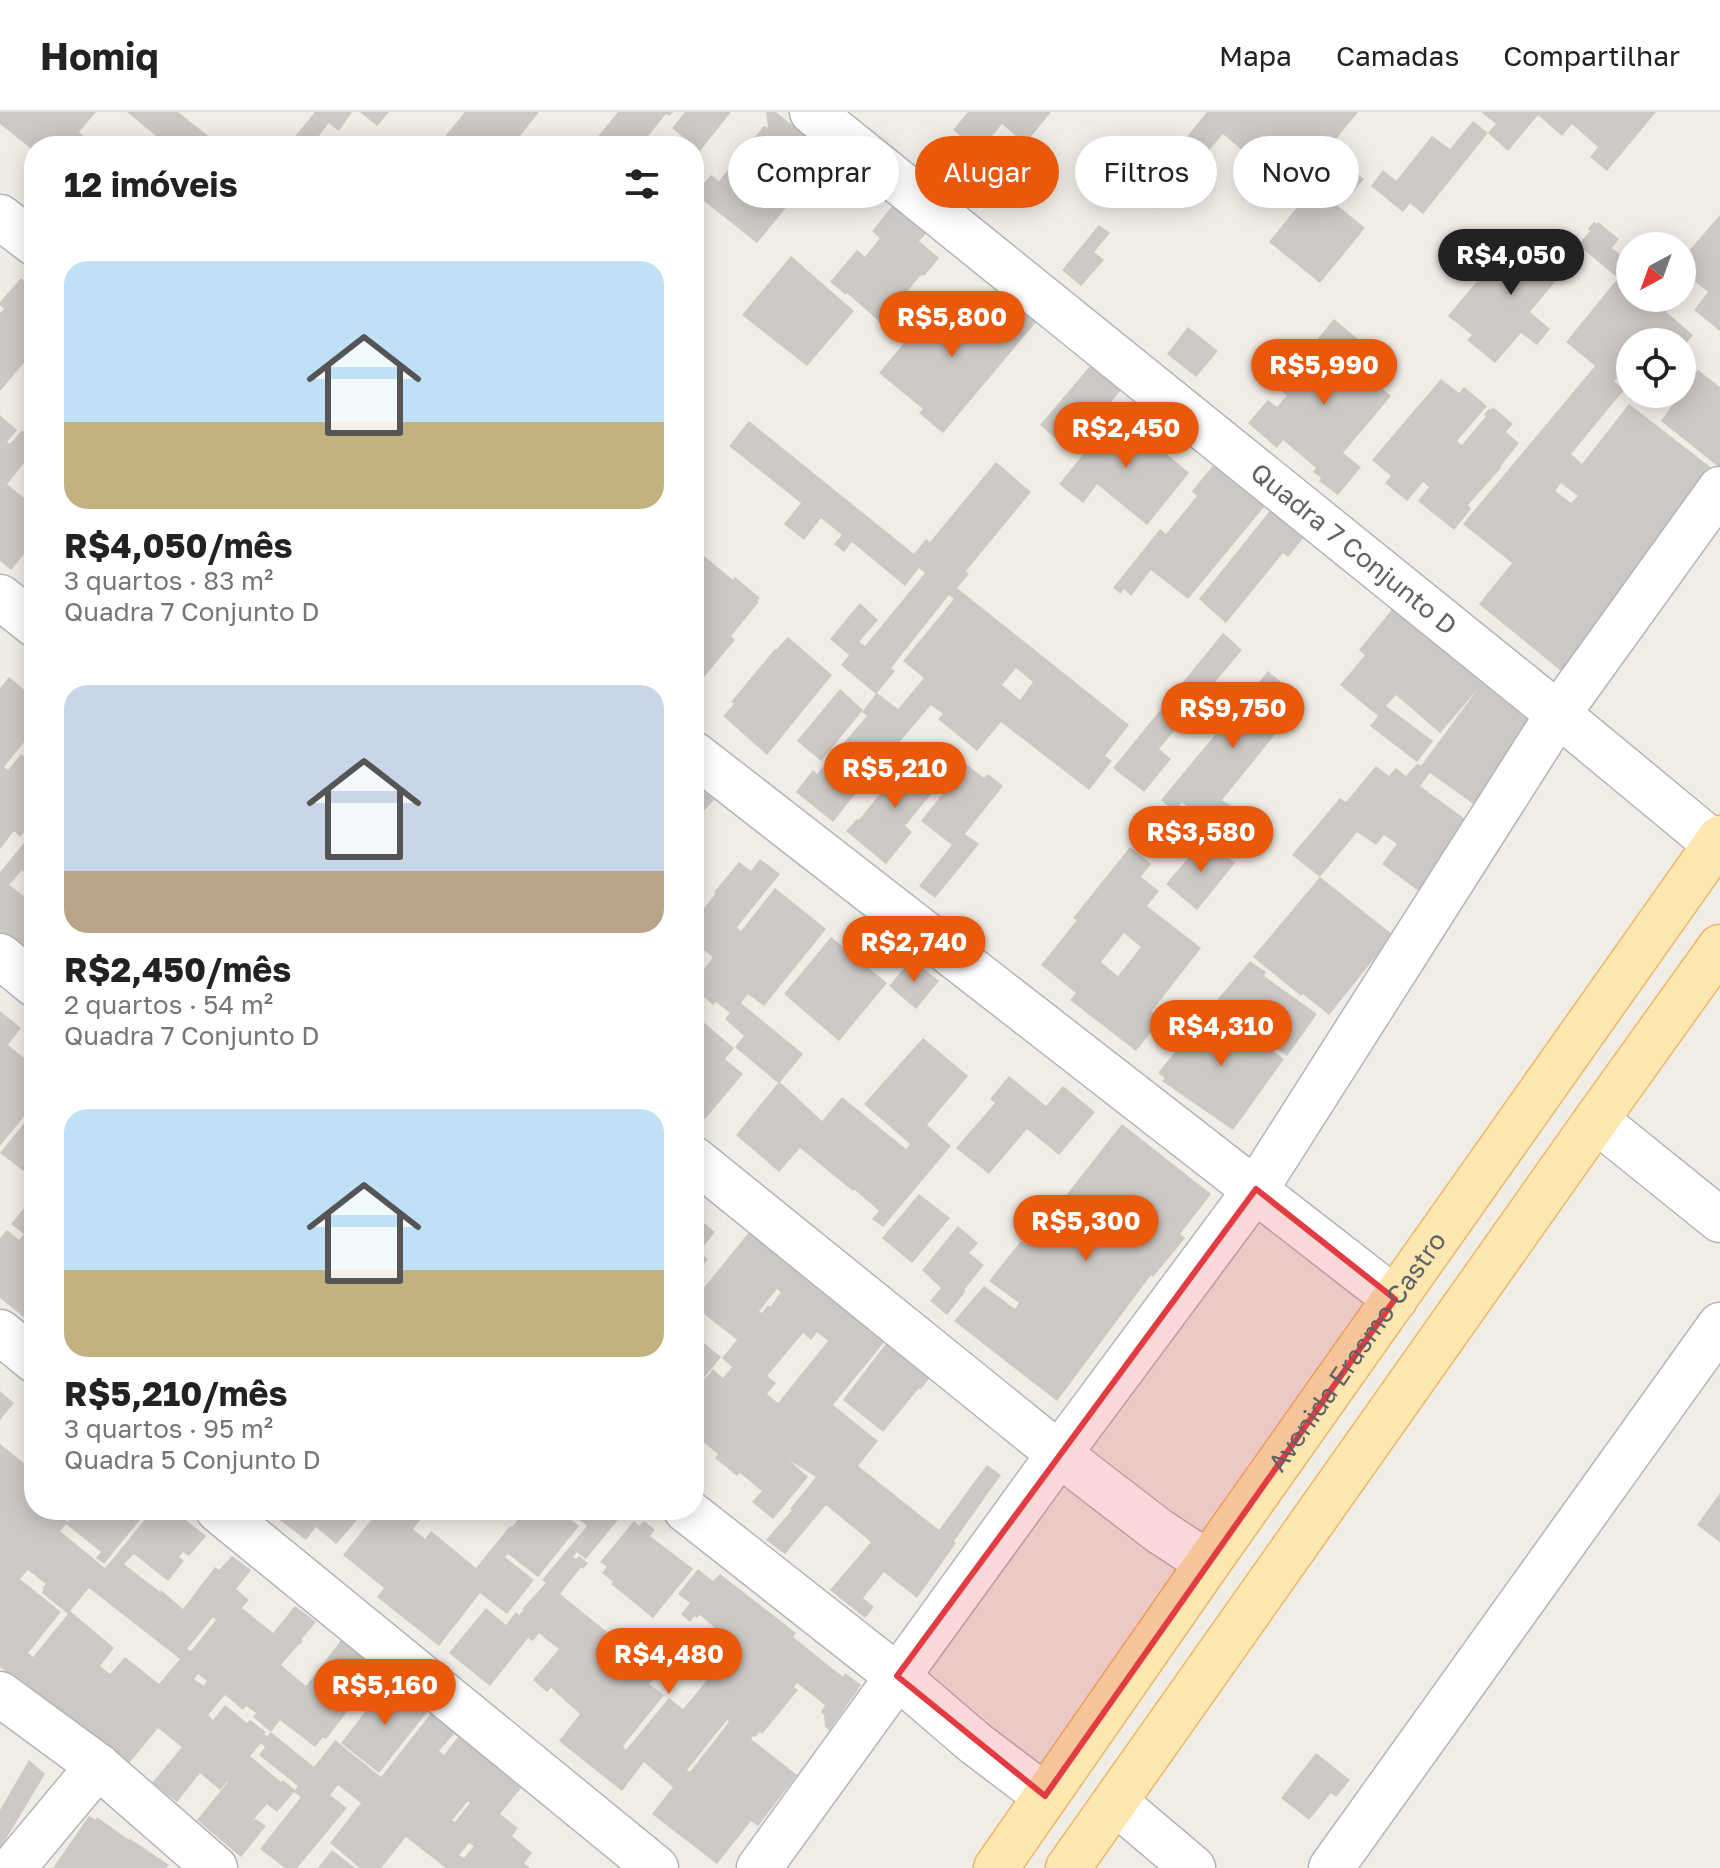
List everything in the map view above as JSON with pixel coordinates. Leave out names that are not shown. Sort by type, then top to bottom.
[{"type":"main road","name":"Avenida Erasmo Castro","points":[[996,1868],[1718,841]]},
{"type":"main road","points":[[1068,1868],[1720,947]]},
{"type":"street","name":"Quadra 7 Conjunto D","points":[[812,112],[1718,841]]},
{"type":"street","points":[[0,217],[24,235]]},
{"type":"street","points":[[759,1868],[1059,1454],[1256,1189],[1558,714],[1720,489]]},
{"type":"street","points":[[0,597],[24,616]]},
{"type":"street","points":[[704,762],[1395,1299]]},
{"type":"street","points":[[0,956],[24,976]]},
{"type":"street","points":[[1596,1120],[1720,1220]]},
{"type":"street","points":[[704,1167],[1059,1454],[1159,1531],[1208,1563]]},
{"type":"street","points":[[1331,1868],[1720,1325]]},
{"type":"street","points":[[0,1332],[24,1352]]},
{"type":"street","points":[[230,1520],[656,1868]]},
{"type":"street","points":[[699,1520],[1045,1796]]},
{"type":"street","points":[[0,1694],[98,1766],[215,1868]]},
{"type":"street","points":[[13,1868],[98,1766]]},
{"type":"street","points":[[1115,1802],[1193,1868]]},
{"type":"highlighted area","points":[[1256,1189],[1395,1299],[1045,1796],[897,1676]]},
{"type":"building","points":[[0,112],[96,112],[79,132],[84,136],[24,136],[24,143],[0,124]]},
{"type":"building","points":[[127,112],[178,112],[208,136],[156,136]]},
{"type":"building","points":[[315,112],[352,112],[339,131],[329,123],[319,136],[295,136]]},
{"type":"building","points":[[360,112],[389,112],[377,126]]},
{"type":"building","points":[[465,112],[539,112],[520,136],[445,136]]},
{"type":"building","points":[[618,112],[673,112],[669,116],[666,114],[648,136],[598,136]]},
{"type":"building","points":[[685,112],[731,112],[704,146],[704,136],[682,136],[672,128]]},
{"type":"building","points":[[766,112],[776,112],[806,136],[756,136],[764,126],[768,128]]},
{"type":"building","points":[[968,112],[1051,112],[1032,136],[1016,136],[1002,124],[992,136],[960,136],[953,130]]},
{"type":"building","points":[[1207,112],[1358,112],[1338,136],[1233,136],[1233,142],[1223,134],[1217,141],[1217,136],[1188,136]]},
{"type":"building","points":[[1481,112],[1656,112],[1607,171],[1590,157],[1598,147],[1572,124],[1562,136],[1538,115],[1508,151],[1488,133],[1496,124]]},
{"type":"building","points":[[1473,121],[1488,133],[1423,214],[1410,203],[1403,212],[1371,186],[1383,170],[1396,181],[1432,136],[1450,149]]},
{"type":"building","points":[[728,170],[728,208],[786,208],[757,243],[704,201],[704,183],[711,175],[719,181]]},
{"type":"building","points":[[891,208],[899,208],[927,232],[919,241],[939,258],[881,323],[830,282],[857,250],[865,257],[880,238],[872,231]]},
{"type":"building","points":[[1296,208],[1341,208],[1365,228],[1320,283],[1269,242]]},
{"type":"building","points":[[1720,215],[1720,331],[1696,312],[1708,292],[1696,282],[1696,243]]},
{"type":"building","points":[[1594,222],[1598,222],[1616,237],[1612,248],[1616,251],[1616,276],[1578,245],[1590,231],[1588,229]]},
{"type":"building","points":[[1099,225],[1110,233],[1094,252],[1104,260],[1081,286],[1062,270]]},
{"type":"building","points":[[1515,236],[1537,254],[1552,237],[1577,255],[1530,312],[1550,329],[1537,345],[1521,333],[1495,363],[1467,340],[1472,335],[1448,316],[1484,273],[1490,278],[1504,260],[1499,255]]},
{"type":"building","points":[[791,256],[854,311],[807,366],[742,315]]},
{"type":"building","points":[[21,278],[24,280],[24,363],[0,391],[0,313],[4,309],[0,302]]},
{"type":"building","points":[[1616,280],[1616,312],[1666,312],[1685,328],[1616,328],[1616,400],[1571,454],[1582,464],[1626,408],[1634,408],[1718,473],[1566,675],[1479,604],[1512,563],[1463,524],[1595,366],[1566,342]],"holes":[[[1561,483],[1578,496],[1571,503],[1555,491]]]},
{"type":"building","points":[[946,292],[995,333],[1017,306],[1036,322],[943,433],[919,413],[923,409],[879,373]]},
{"type":"building","points":[[1334,319],[1359,340],[1347,355],[1380,382],[1377,384],[1391,396],[1343,453],[1361,467],[1338,495],[1319,481],[1321,478],[1313,472],[1316,468],[1283,440],[1277,448],[1248,423],[1268,400],[1277,407],[1287,395],[1277,388]]},
{"type":"building","points":[[1188,327],[1218,351],[1196,377],[1167,354]]},
{"type":"building","points":[[1090,366],[1121,390],[1070,451],[1040,425]]},
{"type":"building","points":[[1698,370],[1720,387],[1720,468],[1661,421],[1670,408],[1696,408]]},
{"type":"building","points":[[1441,379],[1459,393],[1464,387],[1487,406],[1457,441],[1462,445],[1486,416],[1484,414],[1493,407],[1513,424],[1506,432],[1519,443],[1468,505],[1471,509],[1454,530],[1418,501],[1429,487],[1423,482],[1407,501],[1385,483],[1391,476],[1372,460]]},
{"type":"building","points":[[1118,412],[1189,473],[1147,525],[1097,484],[1083,503],[1059,484]]},
{"type":"building","points":[[0,415],[17,430],[7,442],[10,444],[22,430],[24,432],[24,463],[7,484],[24,498],[24,554],[11,570],[0,561]]},
{"type":"building","points":[[749,421],[914,554],[926,539],[930,542],[996,462],[1031,492],[966,571],[969,574],[957,588],[1129,725],[1105,756],[1112,761],[1089,790],[1001,722],[977,751],[938,719],[943,714],[931,705],[889,751],[833,822],[796,792],[813,770],[817,774],[867,716],[862,712],[876,694],[841,665],[849,655],[830,639],[860,603],[878,620],[859,642],[865,646],[925,573],[919,568],[905,586],[852,542],[844,552],[834,544],[842,535],[821,518],[804,540],[784,524],[801,503],[729,446]],"holes":[[[949,595],[954,599],[903,661],[924,678],[898,709],[877,693],[895,671],[891,668]],[[1016,668],[1033,682],[1020,700],[1002,685]]]},
{"type":"building","points":[[1216,462],[1267,502],[1264,507],[1188,599],[1151,570],[1131,596],[1124,589],[1121,594],[1113,588],[1160,529],[1166,534],[1197,496],[1192,491]]},
{"type":"building","points":[[1273,507],[1305,536],[1288,557],[1283,553],[1226,623],[1199,599]]},
{"type":"building","points":[[704,556],[760,598],[731,636],[735,640],[704,677]]},
{"type":"building","points":[[1394,607],[1541,723],[1479,808],[1430,773],[1420,786],[1469,822],[1420,892],[1382,864],[1397,844],[1384,835],[1376,845],[1357,832],[1320,877],[1292,855],[1340,798],[1346,802],[1376,766],[1389,776],[1396,768],[1406,776],[1418,763],[1421,766],[1477,690],[1440,733],[1396,695],[1386,706],[1433,741],[1417,762],[1370,726],[1378,716],[1340,685],[1365,655],[1359,650]]},
{"type":"building","points":[[1223,633],[1242,650],[1159,749],[1171,759],[1144,792],[1113,768]]},
{"type":"building","points":[[788,637],[832,675],[767,755],[723,716],[734,704],[731,702]]},
{"type":"building","points":[[1268,671],[1303,700],[1222,800],[1231,806],[1212,828],[1182,802],[1174,811],[1161,800]]},
{"type":"building","points":[[9,677],[24,690],[24,742],[4,767],[8,770],[21,754],[24,756],[24,832],[20,837],[14,831],[0,849],[0,688]]},
{"type":"building","points":[[840,689],[863,710],[821,761],[797,741]]},
{"type":"building","points":[[912,753],[941,782],[905,826],[912,832],[886,864],[846,831],[859,820]]},
{"type":"building","points":[[966,764],[984,778],[988,774],[1003,786],[965,834],[979,844],[935,898],[919,886],[952,845],[921,821]]},
{"type":"building","points":[[704,792],[714,800],[704,811]]},
{"type":"building","points":[[1205,838],[1235,863],[1197,910],[1166,884]]},
{"type":"building","points":[[24,843],[24,872],[22,870],[9,885],[24,896],[24,946],[18,941],[15,945],[0,934],[0,872]]},
{"type":"building","points":[[1130,847],[1151,864],[1141,877],[1159,891],[1147,906],[1201,948],[1152,1011],[1161,1019],[1136,1051],[1070,1000],[1076,993],[1041,965],[1077,920],[1073,918]],"holes":[[[1124,933],[1141,947],[1118,976],[1101,962]]]},
{"type":"building","points":[[760,859],[780,874],[737,927],[741,931],[775,888],[826,929],[764,1006],[748,994],[741,1003],[803,1054],[780,1082],[822,1121],[842,1097],[906,1149],[910,1144],[864,1104],[923,1038],[968,1076],[927,1125],[951,1146],[883,1227],[872,1219],[879,1211],[800,1148],[779,1172],[736,1135],[778,1083],[735,1047],[744,1036],[725,1019],[730,1013],[704,997],[704,969],[713,957],[704,950],[704,908],[739,862],[751,871]]},
{"type":"building","points":[[1320,877],[1393,935],[1329,1015],[1253,957]]},
{"type":"building","points":[[831,937],[887,983],[839,1041],[784,994]]},
{"type":"building","points":[[912,959],[939,981],[916,1009],[889,986]]},
{"type":"building","points":[[1250,961],[1266,972],[1264,976],[1317,1014],[1287,1056],[1213,1005]]},
{"type":"building","points":[[1214,1009],[1284,1059],[1233,1130],[1162,1081],[1165,1078],[1158,1073],[1209,1010],[1212,1012]]},
{"type":"building","points":[[0,1011],[21,1028],[8,1045],[24,1058],[24,1116],[0,1146]]},
{"type":"building","points":[[704,1022],[734,1048],[725,1059],[743,1074],[705,1119]]},
{"type":"building","points":[[1009,1076],[1046,1106],[1063,1086],[1095,1112],[1059,1155],[1027,1129],[989,1174],[956,1148],[995,1103],[990,1099]]},
{"type":"building","points":[[24,1123],[24,1171],[0,1153]]},
{"type":"building","points":[[1122,1124],[1211,1194],[1180,1234],[1185,1238],[1153,1277],[1151,1275],[1057,1401],[954,1321],[984,1286],[1015,1309],[1019,1303],[989,1281],[1021,1241],[1027,1245]]},
{"type":"building","points":[[919,1194],[950,1218],[912,1263],[882,1238]]},
{"type":"building","points":[[24,1208],[24,1234],[11,1224]]},
{"type":"building","points":[[704,1223],[715,1232],[704,1246]]},
{"type":"building","points":[[958,1226],[978,1243],[969,1253],[984,1265],[947,1315],[930,1301],[941,1288],[922,1270]]},
{"type":"building","points":[[7,1230],[19,1240],[24,1234],[24,1317],[0,1298],[0,1238]]},
{"type":"building","points":[[750,1231],[885,1341],[833,1405],[878,1441],[858,1466],[939,1530],[987,1465],[1001,1475],[917,1598],[884,1572],[863,1598],[874,1607],[865,1618],[830,1590],[871,1542],[826,1505],[785,1554],[766,1540],[816,1477],[789,1460],[808,1477],[773,1519],[752,1502],[762,1491],[715,1458],[718,1454],[704,1443],[704,1380],[713,1369],[723,1378],[732,1367],[722,1358],[737,1340],[704,1314],[704,1288]],"holes":[[[777,1289],[781,1292],[770,1307],[768,1305],[762,1313],[759,1311]],[[817,1332],[828,1341],[778,1403],[767,1394],[776,1383],[767,1376],[803,1333],[811,1340]]]},
{"type":"building","points":[[888,1341],[932,1375],[883,1432],[843,1400]]},
{"type":"building","points":[[704,1343],[721,1357],[704,1378]]},
{"type":"building","points":[[0,1391],[14,1403],[0,1420]]},
{"type":"building","points":[[0,1444],[24,1463],[24,1520],[140,1520],[104,1564],[96,1558],[101,1552],[66,1524],[60,1531],[105,1568],[145,1520],[186,1520],[206,1536],[189,1556],[183,1552],[179,1557],[184,1561],[168,1581],[134,1554],[124,1564],[183,1609],[215,1567],[219,1570],[232,1556],[251,1570],[236,1589],[249,1600],[242,1608],[273,1633],[295,1606],[316,1622],[281,1665],[306,1686],[342,1639],[387,1675],[375,1689],[368,1685],[326,1739],[323,1737],[315,1747],[280,1720],[271,1732],[314,1767],[335,1740],[381,1777],[433,1711],[525,1783],[500,1814],[518,1828],[512,1836],[532,1853],[524,1863],[530,1868],[446,1868],[406,1837],[381,1868],[360,1868],[330,1843],[361,1803],[338,1785],[330,1795],[347,1808],[297,1868],[285,1868],[260,1849],[301,1797],[294,1792],[277,1812],[267,1804],[253,1820],[266,1826],[241,1857],[197,1820],[228,1782],[220,1790],[200,1773],[177,1802],[152,1783],[182,1747],[158,1728],[126,1767],[62,1713],[0,1667]],"holes":[[[28,1570],[46,1584],[42,1593],[68,1614],[33,1657],[28,1653],[61,1612],[20,1579]],[[89,1588],[180,1659],[159,1684],[125,1657],[110,1674],[100,1666],[114,1648],[70,1611]],[[213,1617],[216,1620],[191,1651],[187,1649]],[[198,1674],[207,1681],[204,1686],[194,1679]],[[225,1695],[243,1710],[246,1706],[256,1713],[253,1717],[271,1732],[267,1736],[250,1720],[247,1723],[225,1705],[213,1720],[208,1715]],[[454,1734],[458,1737],[444,1755],[439,1751]],[[261,1743],[265,1747],[259,1755],[298,1786],[295,1790],[283,1780],[281,1782],[250,1756]],[[468,1801],[470,1803],[455,1822],[452,1820]],[[469,1843],[474,1846],[464,1858],[459,1855]]]},
{"type":"building","points":[[1720,1493],[1720,1542],[1697,1525]]},
{"type":"building","points":[[280,1520],[357,1520],[336,1544],[316,1527],[306,1540]]},
{"type":"building","points":[[371,1520],[420,1520],[413,1529],[425,1539],[431,1531],[476,1568],[518,1520],[572,1520],[579,1526],[538,1577],[508,1554],[505,1557],[534,1580],[507,1614],[480,1593],[439,1646],[377,1597],[384,1588],[343,1555]]},
{"type":"building","points":[[580,1520],[618,1520],[586,1559],[577,1552],[573,1557],[576,1559],[579,1556],[588,1563],[583,1569],[581,1567],[560,1594],[607,1632],[600,1640],[605,1643],[611,1636],[658,1673],[649,1684],[664,1695],[623,1746],[626,1750],[669,1698],[683,1709],[715,1671],[700,1659],[719,1636],[724,1640],[728,1635],[723,1631],[721,1633],[700,1615],[690,1622],[681,1614],[690,1603],[678,1594],[698,1569],[713,1581],[720,1574],[796,1633],[793,1637],[843,1677],[845,1673],[861,1685],[829,1731],[821,1712],[825,1705],[797,1683],[794,1687],[798,1690],[762,1734],[753,1736],[751,1739],[797,1775],[758,1826],[751,1821],[717,1864],[652,1814],[673,1787],[644,1762],[622,1791],[559,1741],[580,1714],[551,1688],[547,1692],[533,1680],[559,1649],[539,1633],[533,1641],[528,1638],[490,1686],[449,1653],[486,1608],[506,1625],[516,1612],[519,1615],[546,1583],[542,1580],[587,1526]],"holes":[[[727,1720],[729,1722],[690,1772],[687,1770]]]},
{"type":"building","points":[[634,1521],[639,1526],[644,1521],[655,1530],[650,1536],[693,1569],[653,1618],[602,1573],[607,1567],[600,1562]]},
{"type":"building","points":[[390,1680],[428,1711],[379,1773],[341,1743]]},
{"type":"building","points":[[1316,1753],[1350,1780],[1336,1797],[1331,1793],[1309,1820],[1281,1798]]},
{"type":"building","points":[[29,1760],[45,1774],[0,1849],[0,1810]]},
{"type":"building","points":[[89,1816],[96,1820],[97,1817],[169,1865],[166,1868],[53,1868]]},
{"type":"building","points":[[332,1850],[355,1868],[318,1868]]}]
